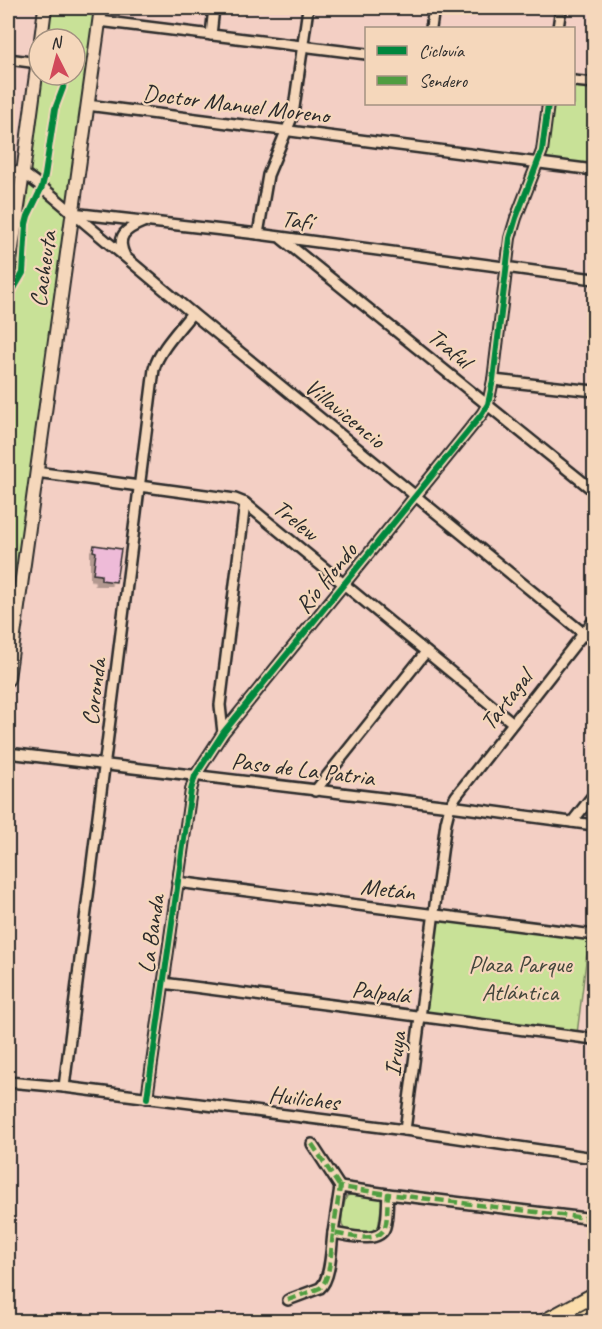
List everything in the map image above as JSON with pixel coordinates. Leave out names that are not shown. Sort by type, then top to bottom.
[{"type":"main road","points":[[544,1322],[593,1300]]},
{"type":"main road","points":[[577,1322],[594,1313]]},
{"type":"street","points":[[43,27],[45,8]]},
{"type":"street","name":"Cacheuta","points":[[8,680],[101,8]]},
{"type":"street","points":[[211,35],[214,8]]},
{"type":"street","points":[[258,234],[268,175],[293,115],[308,8]]},
{"type":"street","points":[[431,27],[434,8]]},
{"type":"street","points":[[558,27],[561,8]]},
{"type":"street","points":[[99,21],[365,54]]},
{"type":"street","points":[[8,59],[27,58]]},
{"type":"street","points":[[575,81],[594,83]]},
{"type":"street","name":"Cacheuta","points":[[8,275],[34,87]]},
{"type":"street","name":"Doctor Manuel Moreno","points":[[87,105],[594,170]]},
{"type":"street","points":[[488,404],[493,380],[510,238],[539,163],[548,105]]},
{"type":"street","points":[[8,170],[23,173],[72,213]]},
{"type":"street","name":"Tafí","points":[[72,213],[258,234],[594,279]]},
{"type":"street","name":"Villavicencio","points":[[72,213],[594,642]]},
{"type":"street","points":[[126,258],[121,239],[125,231],[146,221]]},
{"type":"street","name":"Traful","points":[[280,237],[594,491]]},
{"type":"street","name":"Coronda","points":[[64,1087],[154,369],[156,362],[192,313]]},
{"type":"street","points":[[493,380],[594,391]]},
{"type":"street","name":"Río Hondo","points":[[195,776],[223,733],[488,404]]},
{"type":"street","name":"Trelew","points":[[36,472],[235,499],[245,503],[513,723]]},
{"type":"street","points":[[223,733],[220,705],[245,503]]},
{"type":"street","name":"Tartagal","points":[[450,806],[594,620]]},
{"type":"street","points":[[315,791],[426,652]]},
{"type":"street","name":"Paso de La Patria","points":[[8,753],[594,825]]},
{"type":"street","name":"La Banda","points":[[147,1098],[177,882],[195,776]]},
{"type":"street","points":[[572,822],[594,794]]},
{"type":"street","name":"Iruya","points":[[405,1130],[450,806]]},
{"type":"street","name":"Metán","points":[[177,882],[594,935]]},
{"type":"street","name":"Palpalá","points":[[163,984],[594,1039]]},
{"type":"street","name":"Huiliches","points":[[8,1082],[405,1130],[594,1158]]},
{"type":"street","points":[[288,1300],[324,1286],[333,1233],[340,1187],[312,1144]]},
{"type":"street","points":[[340,1187],[594,1218]]},
{"type":"street","points":[[333,1233],[368,1238],[382,1233],[385,1226],[388,1194]]},
{"type":"green space","points":[[45,8],[101,8],[8,679],[8,275],[37,87],[87,87],[87,27],[43,27]]},
{"type":"green space","points":[[575,84],[594,87],[594,165],[546,160],[552,105],[575,105]]},
{"type":"green space","name":"Plaza Parque Atlántica","points":[[438,919],[589,937],[577,1034],[423,1014]]},
{"type":"green space","points":[[352,1194],[380,1197],[382,1202],[378,1229],[373,1233],[350,1232],[343,1227],[344,1203],[347,1196]]},
{"type":"building","points":[[94,545],[121,549],[116,582],[101,580],[101,575],[93,574],[96,552],[93,551]]},
{"type":"marked path","points":[[312,1144],[340,1187]]},
{"type":"marked path","points":[[333,1233],[340,1187],[388,1194]]},
{"type":"marked path","points":[[288,1300],[320,1288],[324,1284],[330,1263],[333,1233],[362,1238],[382,1233],[386,1223],[388,1194],[594,1219]]},
{"type":"cycle path","points":[[8,320],[12,292],[23,273],[26,224],[42,187],[55,109],[63,87]]},
{"type":"cycle path","points":[[147,1098],[191,790],[195,776],[223,733],[488,404],[493,380],[510,238],[542,151],[548,105]]}]
